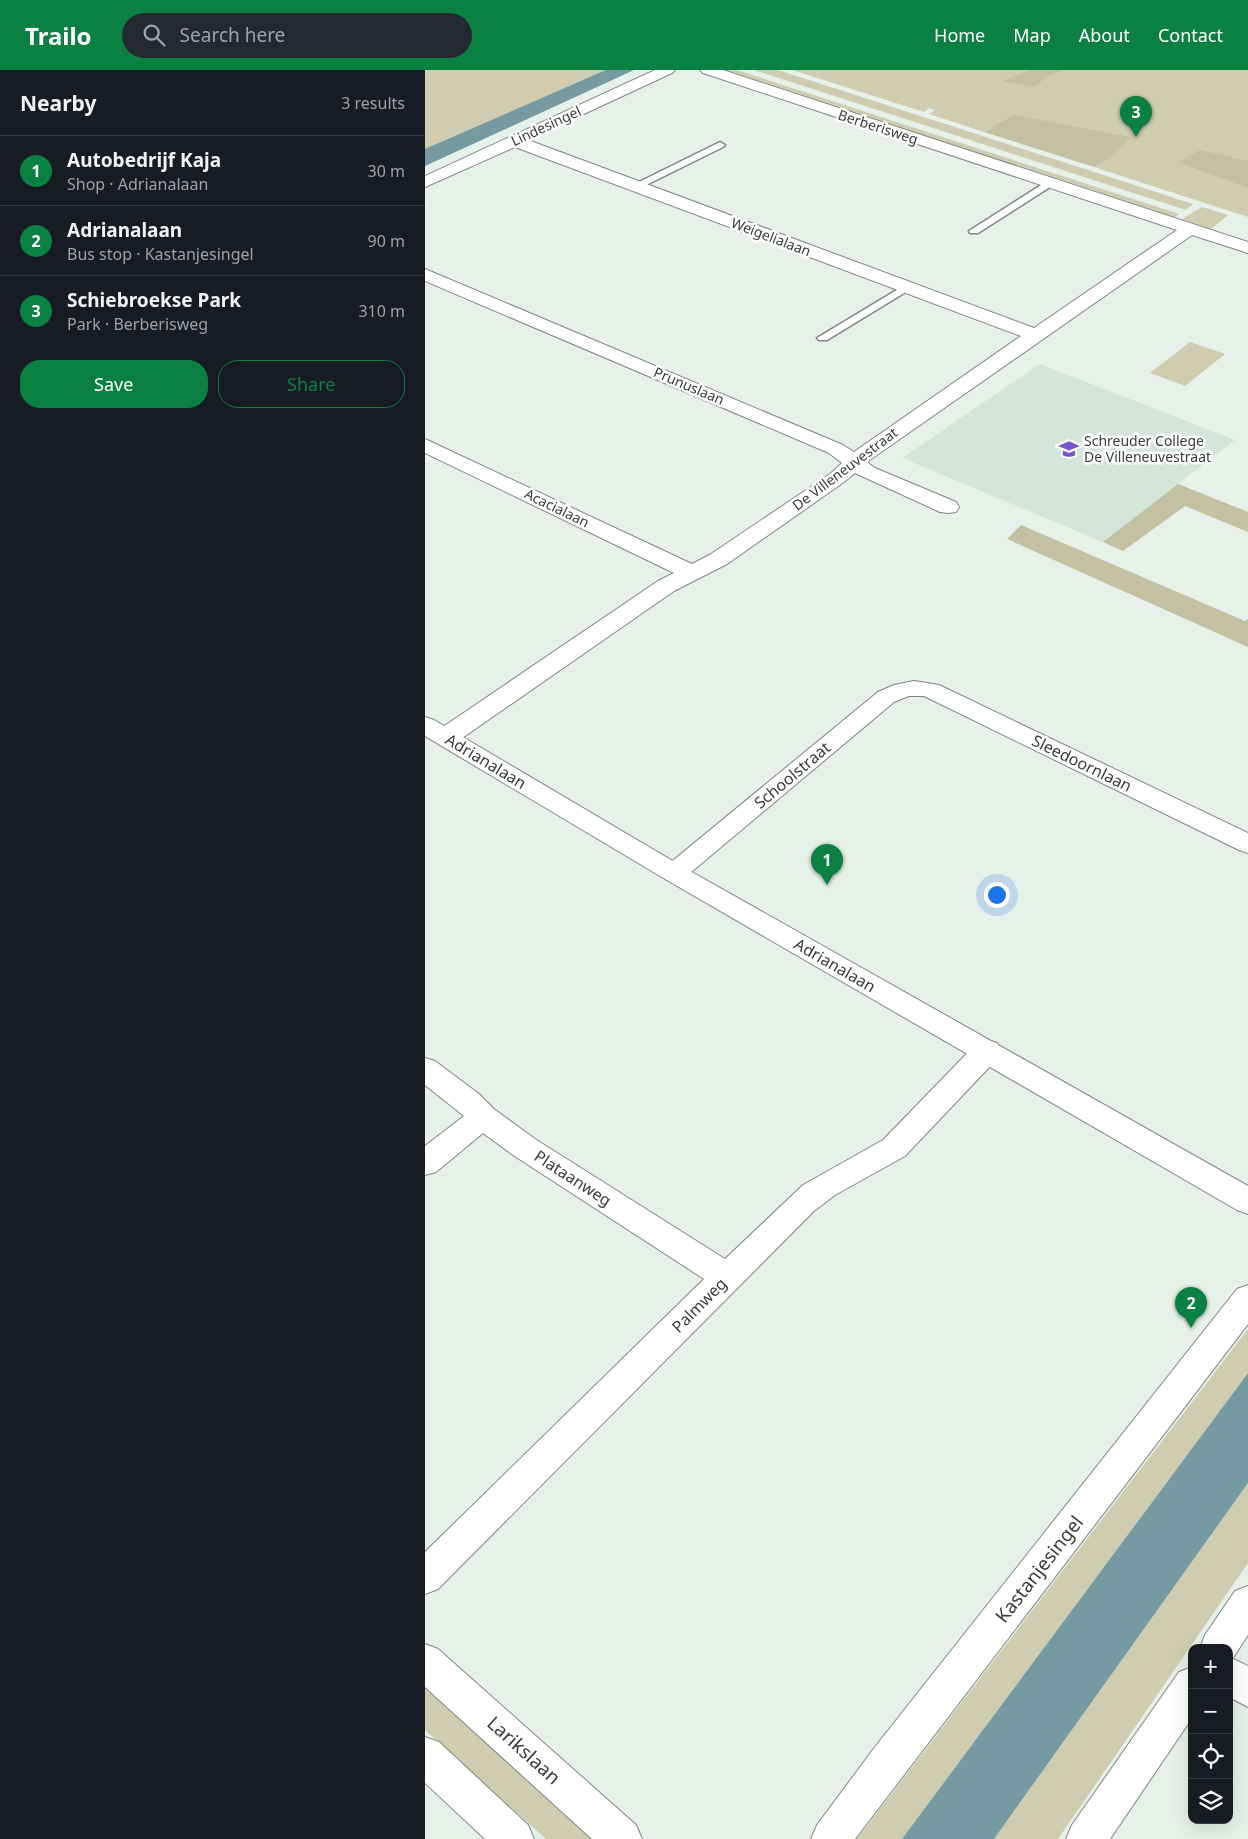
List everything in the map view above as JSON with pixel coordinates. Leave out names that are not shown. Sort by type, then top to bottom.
[{"type":"street","name":"Lindesingel","points":[[425,182],[667,70]]},
{"type":"street","name":"Berberisweg","points":[[708,70],[1248,248]]},
{"type":"street","name":"Weigelialaan","points":[[515,141],[905,288],[1036,335]]},
{"type":"street","name":"De Villeneuvestraat","points":[[435,731],[666,586],[690,572],[719,559],[837,478],[868,450],[1190,229]]},
{"type":"street","name":"Prunuslaan","points":[[425,274],[836,450],[868,472],[948,507]]},
{"type":"street","name":"Acacialaan","points":[[425,445],[690,572]]},
{"type":"street","name":"Sleedoornlaan","points":[[915,686],[931,690],[1248,844]]},
{"type":"street","name":"Schoolstraat","points":[[675,873],[886,697],[915,686]]},
{"type":"street","name":"Adrianalaan","points":[[435,731],[675,873],[1248,1201]]},
{"type":"street","name":"Palmweg","points":[[425,1577],[815,1191],[879,1158],[894,1148],[987,1051]]},
{"type":"street","name":"Plataanweg","points":[[425,1069],[469,1102],[483,1117],[524,1147],[727,1278]]},
{"type":"street","points":[[425,1163],[483,1117]]},
{"type":"street","name":"Kastanjesingel","points":[[831,1839],[889,1761],[1248,1299]]},
{"type":"street","points":[[1221,1644],[1248,1603]]},
{"type":"street","name":"Larikslaan","points":[[425,1662],[622,1839]]},
{"type":"street","points":[[1233,1678],[1248,1688]]},
{"type":"street","points":[[1086,1839],[1190,1689]]},
{"type":"street","points":[[425,1756],[514,1839]]},
{"type":"lane","points":[[636,186],[720,145]]},
{"type":"lane","points":[[974,231],[1049,183]]},
{"type":"lane","points":[[823,338],[905,288]]},
{"type":"shaded area","points":[[425,70],[619,70],[425,159]]},
{"type":"shaded area","points":[[727,70],[737,70],[1179,214],[1175,217]]},
{"type":"shaded area","points":[[754,70],[778,70],[1193,204],[1186,210]]},
{"type":"shaded area","points":[[792,70],[1248,70],[1248,217],[1094,167],[1104,161],[992,127],[984,132],[929,114],[935,110],[929,108],[924,112]]},
{"type":"shaded area","points":[[1030,70],[1064,70],[1047,76],[1035,87],[1002,81]]},
{"type":"shaded area","points":[[1014,115],[1131,137],[1108,159],[1094,167],[984,132]]},
{"type":"shaded area","points":[[1200,150],[1248,161],[1248,188],[1178,162]]},
{"type":"shaded area","points":[[1202,207],[1228,215],[1211,229],[1182,219]]},
{"type":"shaded area","points":[[1190,342],[1225,354],[1185,386],[1150,373]]},
{"type":"shaded area","name":"Schreuder College De Villeneuvestraat","points":[[1040,364],[1235,440],[1103,542],[902,458]]},
{"type":"shaded area","points":[[1178,484],[1248,512],[1248,532],[1185,506],[1123,551],[1103,542]]},
{"type":"shaded area","points":[[1021,525],[1245,621],[1248,619],[1248,647],[1007,539]]},
{"type":"shaded area","points":[[1248,1329],[1248,1373],[902,1839],[857,1839]]},
{"type":"shaded area","points":[[1248,1483],[1248,1563],[1192,1644],[1188,1644],[1188,1650],[1058,1839],[994,1839]]},
{"type":"shaded area","points":[[425,1687],[591,1839],[546,1839],[425,1730]]},
{"type":"water","points":[[606,70],[634,70],[425,166],[425,149]]},
{"type":"water","points":[[1248,1373],[1248,1483],[994,1839],[902,1839]]},
{"type":"place","name":"Schiebroekse Park","points":[[1136,137]]},
{"type":"place","name":"Schreuder College De Villeneuvestraat","points":[[1069,449]]},
{"type":"place","name":"Autobedrijf Kaja","points":[[827,885]]},
{"type":"place","name":"Adrianalaan","points":[[1191,1328]]}]
